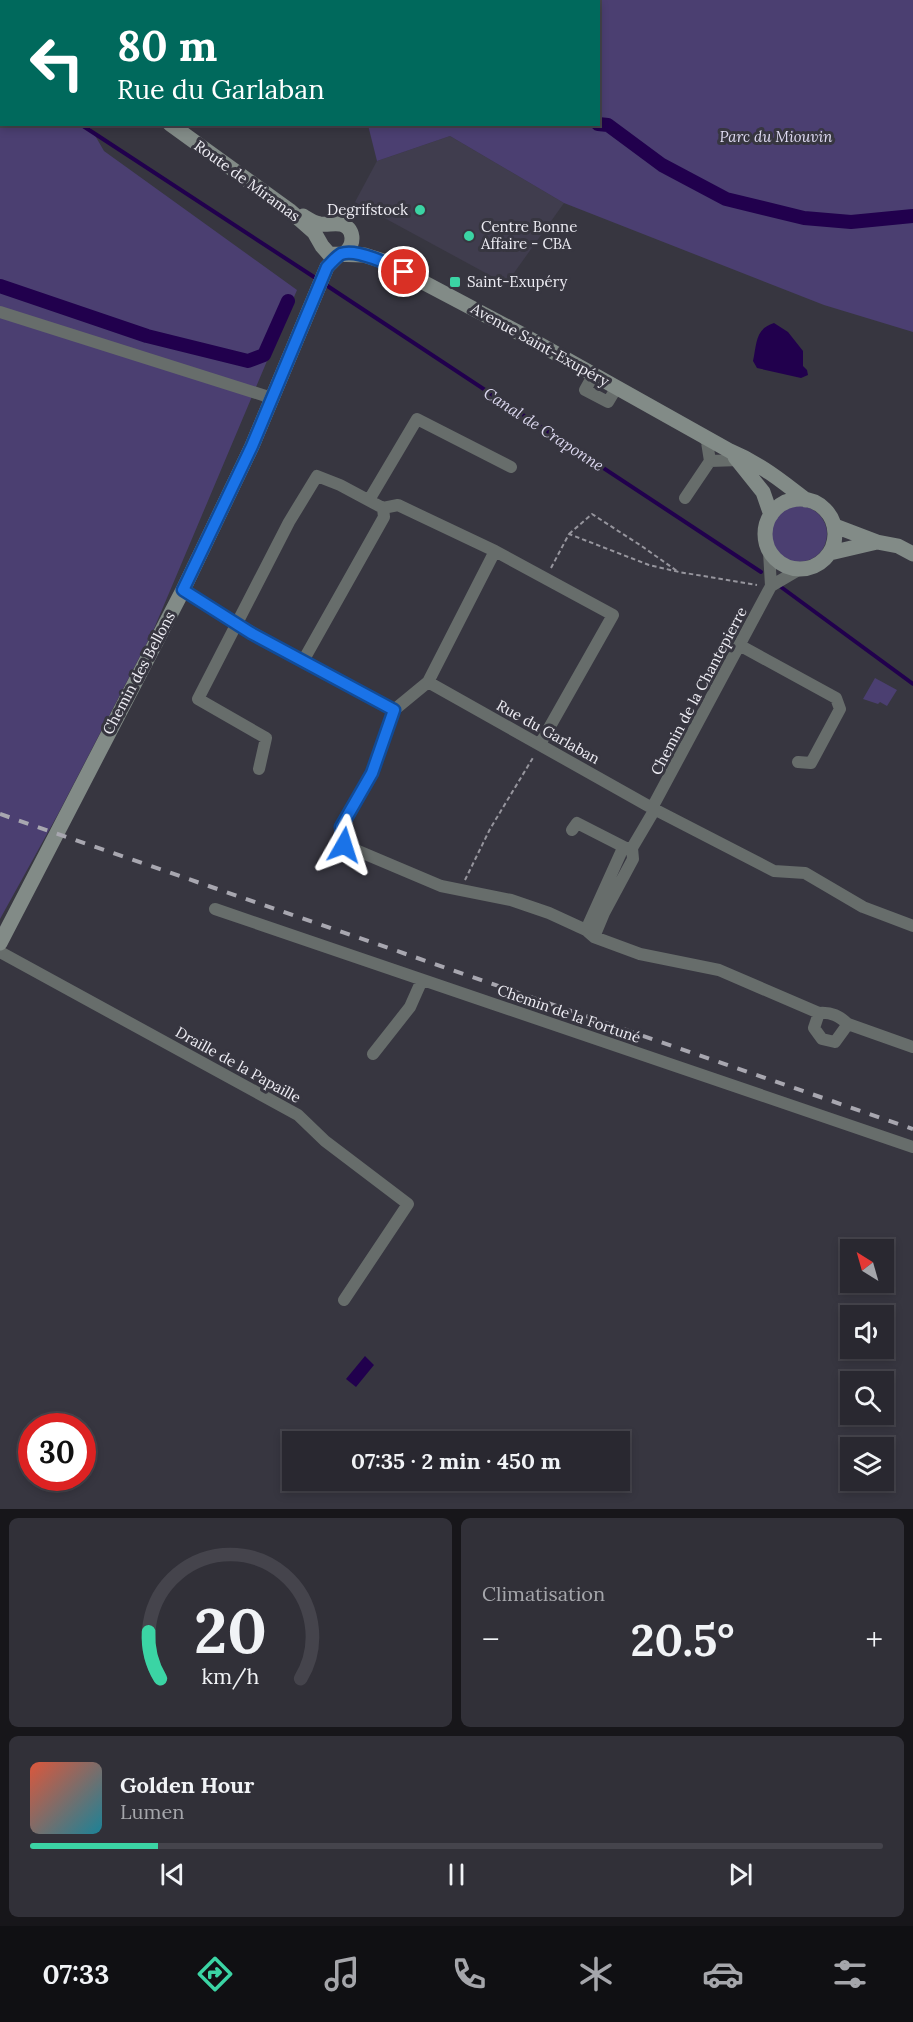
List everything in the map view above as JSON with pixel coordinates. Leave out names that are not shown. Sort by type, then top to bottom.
[{"type":"main road","name":"Route de Miramas","points":[[173,126],[289,210],[332,250]]},
{"type":"main road","points":[[289,210],[320,224],[346,226],[352,235],[383,261]]},
{"type":"main road","points":[[330,225],[323,231],[332,250],[351,245],[352,235]]},
{"type":"main road","name":"Avenue Saint-Exupéry","points":[[332,250],[364,255],[383,261],[594,374],[702,435],[734,455],[763,492],[771,514]]},
{"type":"main road","name":"Chemin des Bellons","points":[[0,943],[183,590],[252,446],[332,250]]},
{"type":"main road","name":"Avenue Saint-Exupéry","points":[[734,455],[748,458],[774,474],[806,500]]},
{"type":"main road","points":[[806,500],[818,504],[827,511],[835,526],[835,540],[830,553],[822,562],[813,567],[800,569],[788,567],[770,552],[765,540],[766,527],[771,514],[787,502],[806,500]]},
{"type":"main road","points":[[835,526],[877,542],[898,546],[913,554]]},
{"type":"main road","points":[[830,553],[877,542]]},
{"type":"street","points":[[0,312],[272,398]]},
{"type":"street","points":[[369,500],[417,419],[512,467]]},
{"type":"street","points":[[685,498],[710,460],[708,442],[702,435]]},
{"type":"street","points":[[710,460],[734,455]]},
{"type":"street","points":[[259,769],[266,738],[198,699],[289,522],[317,476],[383,507],[398,505],[495,552],[613,615],[540,744]]},
{"type":"street","points":[[303,661],[384,517],[383,507]]},
{"type":"street","points":[[495,552],[428,682],[394,710],[372,773],[341,827],[344,845],[441,886],[511,900],[566,920],[640,954],[719,970],[819,1013],[830,1012],[848,1024],[913,1047]]},
{"type":"street","points":[[770,552],[771,586],[800,569]]},
{"type":"street","name":"Chemin de la Chantepierre","points":[[590,933],[604,913],[633,859],[629,848],[654,809],[771,586]]},
{"type":"street","points":[[183,590],[237,625],[394,710]]},
{"type":"street","points":[[741,646],[836,698],[840,709],[811,763],[798,762]]},
{"type":"street","name":"Rue du Garlaban","points":[[428,682],[654,809],[774,871],[805,873],[863,907],[913,926]]},
{"type":"street","points":[[572,830],[577,823],[629,848]]},
{"type":"street","name":"Chemin de la Fortuné","points":[[215,909],[913,1147]]},
{"type":"street","name":"Draille de la Papaille","points":[[0,952],[298,1115],[325,1141],[408,1204],[344,1300]]},
{"type":"street","points":[[373,1054],[410,1007],[422,980]]},
{"type":"street","points":[[819,1013],[814,1028],[822,1039],[835,1042],[848,1024]]},
{"type":"path","points":[[545,579],[570,534],[592,514],[679,572]]},
{"type":"path","points":[[570,534],[649,565],[679,572],[771,586]]},
{"type":"path","points":[[460,890],[490,829],[540,744]]},
{"type":"shaded area","points":[[450,136],[564,203],[506,284],[355,202],[377,161]]},
{"type":"shaded area","points":[[774,323],[788,332],[803,351],[803,366],[808,375],[801,378],[757,368],[753,361],[758,337],[763,329]]},
{"type":"shaded area","points":[[365,1356],[374,1365],[356,1387],[346,1379]]},
{"type":"green space","name":"Parc du Miouvin","points":[[600,0],[913,0],[913,332],[824,305],[564,203],[450,136],[377,161],[368,126],[600,126]]},
{"type":"green space","points":[[0,126],[90,126],[104,151],[297,290],[153,631],[58,814],[0,919]]},
{"type":"green space","points":[[799,506],[810,508],[819,514],[825,523],[827,534],[825,545],[819,554],[810,560],[799,562],[788,560],[779,554],[773,545],[771,534],[773,523],[779,514],[788,508]]},
{"type":"green space","points":[[875,678],[897,690],[887,706],[880,702],[878,704],[863,699]]},
{"type":"waterway","points":[[600,124],[608,125],[662,165],[726,199],[804,218],[851,222],[913,216]]},
{"type":"waterway","name":"Canal de Craponne","points":[[83,126],[314,277]]},
{"type":"waterway","name":"Canal de Craponne","points":[[326,285],[761,572]]},
{"type":"waterway","points":[[0,286],[147,336],[248,361],[264,355],[288,301]]},
{"type":"waterway","name":"Canal de Craponne","points":[[781,587],[913,684]]},
{"type":"railway","points":[[0,814],[913,1129]]},
{"type":"place","name":"Degrifstock","points":[[420,210]]},
{"type":"place","name":"Centre Bonne Affaire - CBA","points":[[469,236]]},
{"type":"place","name":"Saint-Exupéry","points":[[455,282]]},
{"type":"route","points":[[344,845],[341,827],[372,773],[394,710],[251,633],[183,590],[252,446],[327,267],[339,255],[345,253],[364,255],[383,261],[404,272]]}]
